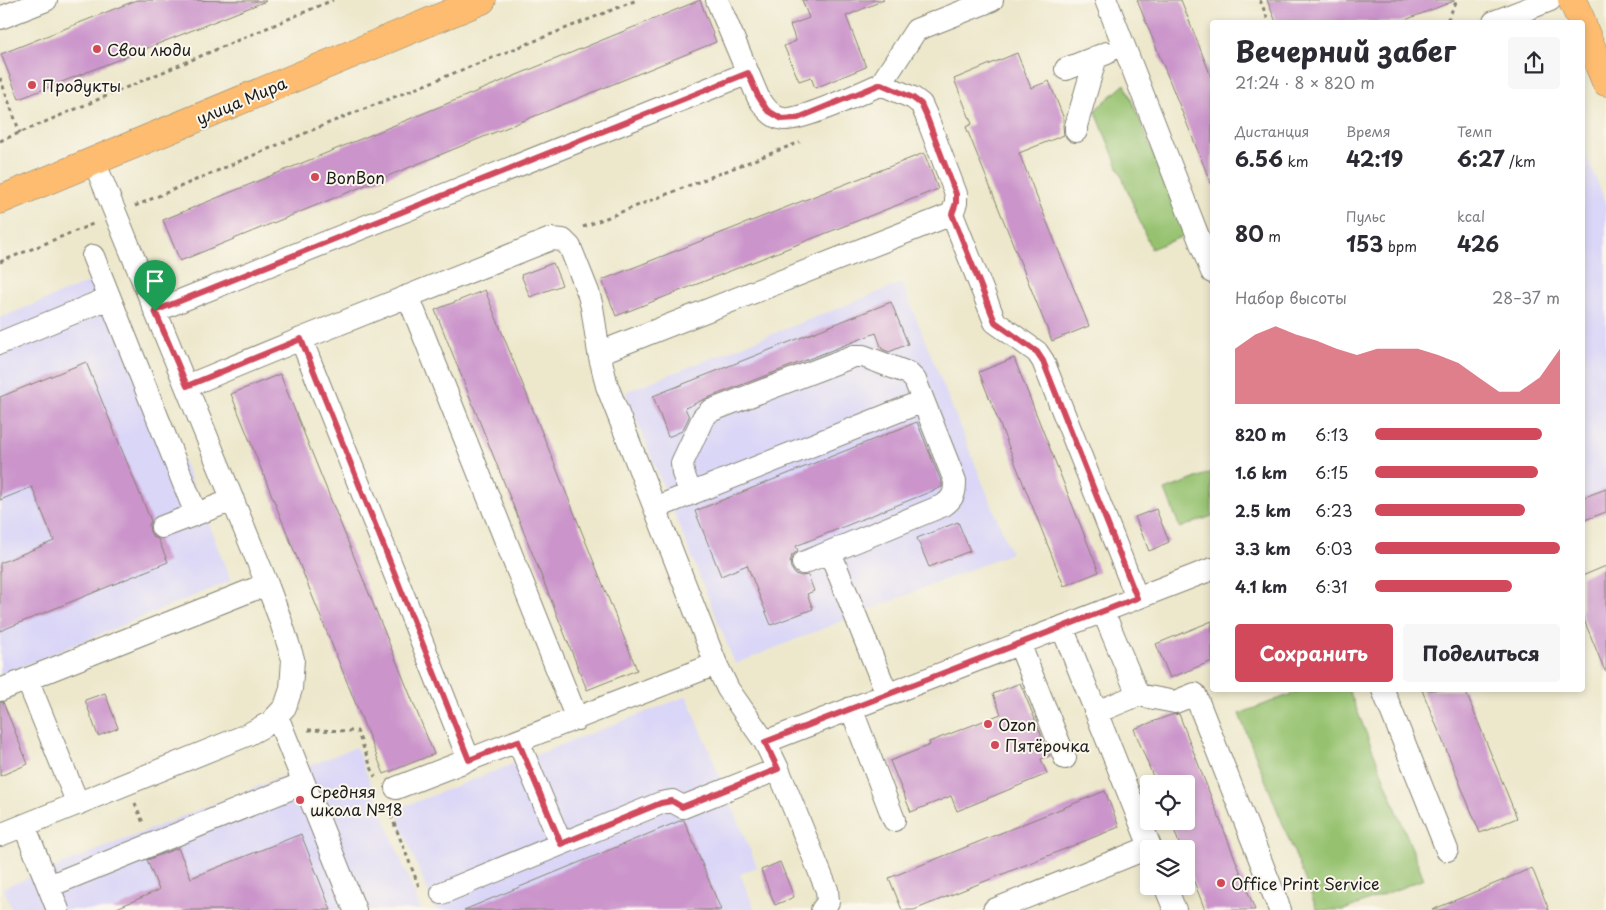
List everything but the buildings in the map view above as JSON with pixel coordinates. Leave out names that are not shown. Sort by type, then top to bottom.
[{"type":"main road","name":"улица Мира","points":[[0,200],[482,0]]},
{"type":"main road","points":[[1572,0],[1580,20]]},
{"type":"main road","points":[[1585,31],[1606,82]]},
{"type":"lane","points":[[0,18],[46,0]]},
{"type":"lane","points":[[718,0],[758,96],[767,110],[782,119],[798,118],[881,84],[916,30],[992,0]]},
{"type":"lane","points":[[1106,0],[1210,267]]},
{"type":"lane","points":[[1499,20],[1550,0]]},
{"type":"lane","points":[[1066,69],[1124,46]]},
{"type":"lane","points":[[1076,131],[1096,57]]},
{"type":"lane","points":[[155,311],[748,73]]},
{"type":"lane","points":[[881,84],[913,98],[921,104],[956,194],[956,203],[952,214],[995,322],[1037,352],[1043,361],[1137,598]]},
{"type":"lane","points":[[0,834],[248,735],[271,722],[277,716],[285,706],[292,689],[293,659],[267,584],[94,161]]},
{"type":"lane","points":[[599,354],[952,214]]},
{"type":"lane","points":[[187,386],[550,240],[563,240],[570,247],[588,292],[599,354],[607,386],[716,664],[728,689],[765,742],[778,769],[827,890],[828,902],[822,910]]},
{"type":"lane","points":[[93,256],[196,514]]},
{"type":"lane","points":[[408,296],[577,718]]},
{"type":"lane","points":[[0,343],[110,298]]},
{"type":"lane","points":[[301,339],[469,760]]},
{"type":"lane","points":[[692,494],[683,473],[682,463],[703,418],[710,411],[854,356],[863,356],[908,373],[914,380],[955,480],[953,498],[944,505],[803,563]]},
{"type":"lane","points":[[655,508],[923,401]]},
{"type":"lane","points":[[162,527],[233,500]]},
{"type":"lane","points":[[830,552],[886,694]]},
{"type":"lane","points":[[765,742],[1210,570]]},
{"type":"lane","points":[[0,690],[267,584]]},
{"type":"lane","points":[[1103,611],[1138,696]]},
{"type":"lane","points":[[1062,627],[1147,840]]},
{"type":"lane","points":[[1019,644],[1065,758]]},
{"type":"lane","points":[[396,788],[716,664]]},
{"type":"lane","points":[[27,679],[78,804]]},
{"type":"lane","points":[[1097,712],[1138,696],[1175,702],[1204,691],[1280,910]]},
{"type":"lane","points":[[1384,692],[1447,850]]},
{"type":"lane","points":[[850,708],[894,820]]},
{"type":"lane","points":[[277,716],[355,910]]},
{"type":"lane","points":[[518,741],[561,844]]},
{"type":"lane","points":[[442,893],[661,803],[672,801],[682,807],[778,769]]},
{"type":"lane","points":[[49,886],[304,783]]},
{"type":"lane","points":[[24,825],[58,910]]},
{"type":"lane","points":[[994,910],[1140,852]]},
{"type":"lane","points":[[1169,895],[1175,910]]},
{"type":"path","points":[[0,141],[333,0]]},
{"type":"path","points":[[0,262],[329,123],[637,0]]},
{"type":"path","points":[[1260,0],[1268,20]]},
{"type":"path","points":[[1445,20],[1448,19],[1457,0]]},
{"type":"path","points":[[0,78],[20,133]]},
{"type":"path","points":[[550,240],[801,142]]},
{"type":"path","points":[[127,784],[151,845]]},
{"type":"shaded area","points":[[1585,151],[1606,203],[1606,489],[1585,497]]},
{"type":"shaded area","points":[[109,274],[231,581],[0,675],[0,318]]},
{"type":"shaded area","points":[[902,283],[1011,553],[735,664],[625,392]]},
{"type":"shaded area","points":[[687,696],[757,867],[740,874],[755,910],[435,910],[395,810]]},
{"type":"shaded area","name":"Средняя школа №18","points":[[356,747],[421,910],[12,910],[3,888]]},
{"type":"green space","points":[[1125,84],[1186,235],[1151,249],[1095,110]]},
{"type":"green space","points":[[1210,473],[1210,517],[1180,528],[1165,490]]},
{"type":"green space","points":[[1297,692],[1350,692],[1424,879],[1344,910],[1317,910],[1239,714]]},
{"type":"place","name":"Свои люди","points":[[97,49]]},
{"type":"place","name":"Продукты","points":[[32,85]]},
{"type":"place","name":"BonBon","points":[[315,177]]},
{"type":"place","name":"Ozon","points":[[988,724]]},
{"type":"place","name":"Пятёрочка","points":[[995,745]]},
{"type":"place","name":"Средняя школа №18","points":[[300,800]]},
{"type":"place","name":"Office Print Service","points":[[1221,883]]},
{"type":"route","points":[[748,73],[758,96],[767,110],[782,119],[798,118],[881,84],[913,98],[921,104],[956,194],[956,203],[952,214],[995,322],[1037,352],[1043,361],[1137,598],[765,742],[778,769],[682,807],[672,801],[661,803],[561,844],[518,741],[469,760],[301,339],[187,386],[155,311],[748,73]]}]
